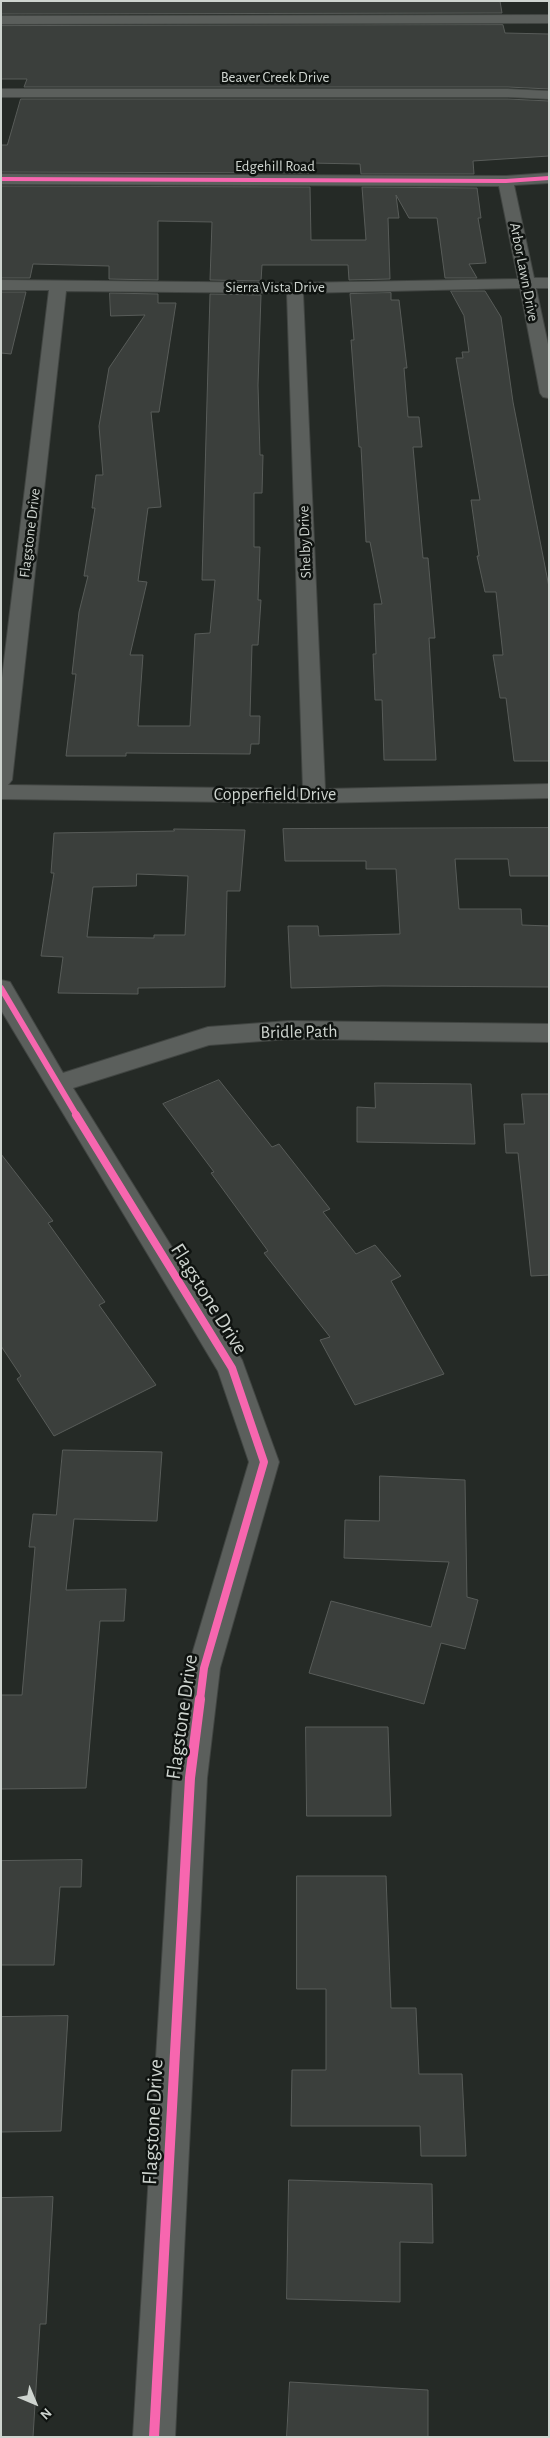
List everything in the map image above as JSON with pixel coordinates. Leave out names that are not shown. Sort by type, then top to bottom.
[{"type":"street","points":[[1,20],[544,16]]},
{"type":"street","name":"Beaver Creek Drive","points":[[1,93],[508,93],[549,95]]},
{"type":"street","name":"Edgehill Road","points":[[1,179],[506,181],[549,178]]},
{"type":"street","name":"Arbor Lawn Drive","points":[[506,181],[525,283],[549,393]]},
{"type":"street","name":"Sierra Vista Drive","points":[[1,285],[295,288],[549,283]]},
{"type":"street","name":"Flagstone Drive","points":[[1,780],[58,287]]},
{"type":"street","name":"Shelby Drive","points":[[295,288],[314,796]]},
{"type":"street","name":"Copperfield Drive","points":[[1,792],[314,796],[549,791]]},
{"type":"street","name":"Flagstone Drive","points":[[1,988],[57,1084],[232,1368],[264,1462],[204,1668],[190,1778],[154,2437]]},
{"type":"street","name":"Bridle Path","points":[[57,1084],[208,1036],[289,1030],[549,1034]]},
{"type":"building","points":[[1,1],[500,1],[502,13],[1,14]]},
{"type":"building","points":[[503,25],[505,33],[549,34],[549,89],[508,87],[24,87],[27,79],[1,79],[1,26]]},
{"type":"building","points":[[21,99],[508,99],[549,101],[549,156],[473,161],[474,174],[361,174],[360,164],[309,163],[309,173],[1,172],[1,145],[7,145]]},
{"type":"building","points":[[1,186],[310,187],[311,240],[366,240],[362,187],[477,188],[481,218],[478,218],[486,263],[469,264],[477,278],[445,278],[437,218],[409,218],[396,195],[399,218],[388,218],[390,279],[349,280],[348,265],[262,265],[261,281],[210,280],[212,222],[158,221],[158,280],[109,279],[109,266],[33,264],[30,278],[1,278]]},
{"type":"building","points":[[451,291],[485,291],[501,317],[513,402],[549,587],[549,761],[514,761],[506,698],[500,698],[493,655],[503,655],[496,592],[485,592],[477,556],[479,556],[471,500],[480,500],[456,358],[463,358],[462,352],[469,352],[464,316]]},
{"type":"building","points":[[1,292],[26,292],[11,354],[1,353]]},
{"type":"building","points":[[110,293],[158,294],[158,303],[176,303],[159,412],[151,412],[161,507],[148,508],[138,581],[147,582],[130,655],[143,655],[138,726],[190,726],[195,634],[210,633],[215,580],[202,580],[210,294],[261,295],[258,385],[260,455],[263,455],[262,493],[254,493],[254,547],[260,547],[258,600],[261,600],[258,645],[252,645],[250,716],[260,716],[259,744],[251,744],[250,754],[126,753],[126,756],[66,756],[76,674],[72,674],[79,612],[88,576],[84,576],[95,508],[92,508],[96,475],[103,475],[99,426],[109,368],[145,315],[111,316]]},
{"type":"building","points":[[391,293],[391,300],[399,300],[407,368],[404,368],[408,417],[419,417],[422,447],[413,447],[423,558],[428,558],[435,638],[429,638],[436,760],[384,760],[382,700],[375,700],[373,654],[376,654],[374,604],[382,604],[370,542],[366,542],[361,447],[359,447],[351,340],[354,340],[350,294]]},
{"type":"building","points":[[549,828],[549,876],[510,876],[508,859],[455,859],[459,909],[521,909],[522,925],[549,926],[549,987],[382,986],[291,988],[288,926],[318,926],[319,936],[400,934],[396,869],[366,869],[366,861],[285,861],[283,829]]},
{"type":"building","points":[[174,829],[245,830],[240,891],[227,891],[225,987],[138,988],[138,994],[58,993],[63,957],[41,956],[54,873],[51,873],[54,833],[174,831]],"holes":[[[137,874],[188,876],[185,935],[154,935],[154,938],[87,937],[93,887],[136,886]]]},
{"type":"building","points":[[219,1080],[272,1147],[279,1144],[330,1209],[323,1212],[356,1254],[375,1245],[401,1276],[391,1281],[444,1374],[355,1405],[320,1340],[330,1337],[264,1253],[268,1251],[211,1173],[214,1172],[163,1104]]},
{"type":"building","points":[[375,1083],[471,1084],[475,1144],[357,1142],[357,1107],[375,1108]]},
{"type":"building","points":[[522,1094],[549,1094],[549,1275],[531,1276],[518,1153],[506,1153],[504,1124],[524,1124]]},
{"type":"building","points":[[1,1154],[53,1221],[48,1223],[105,1302],[99,1305],[156,1385],[54,1436],[17,1379],[21,1376],[1,1346]]},
{"type":"building","points":[[63,1450],[162,1452],[157,1521],[74,1519],[66,1590],[126,1589],[124,1621],[100,1621],[86,1788],[1,1789],[1,1695],[22,1695],[35,1547],[29,1547],[33,1514],[56,1515]]},
{"type":"building","points":[[380,1476],[465,1480],[467,1597],[478,1600],[465,1649],[441,1643],[424,1704],[309,1673],[331,1601],[431,1627],[449,1562],[344,1558],[345,1520],[379,1521]]},
{"type":"building","points":[[306,1727],[388,1727],[391,1816],[307,1816]]},
{"type":"building","points":[[82,1860],[81,1887],[60,1887],[54,1965],[1,1965],[1,1861]]},
{"type":"building","points":[[297,1876],[386,1876],[391,2008],[416,2008],[419,2074],[462,2074],[466,2156],[421,2156],[420,2126],[291,2126],[292,2070],[326,2070],[326,1989],[297,1989]]},
{"type":"building","points":[[68,2016],[61,2131],[1,2132],[1,2017]]},
{"type":"building","points":[[289,2180],[432,2184],[433,2243],[400,2242],[400,2302],[287,2299]]},
{"type":"building","points":[[53,2197],[46,2324],[40,2324],[33,2437],[1,2437],[1,2198]]},
{"type":"building","points":[[290,2382],[428,2390],[428,2437],[287,2437]]},
{"type":"cycle path","points":[[1,179],[506,181],[549,178]]},
{"type":"cycle path","points":[[1,988],[57,1084],[232,1368],[264,1462],[204,1668],[190,1778],[154,2437]]}]
